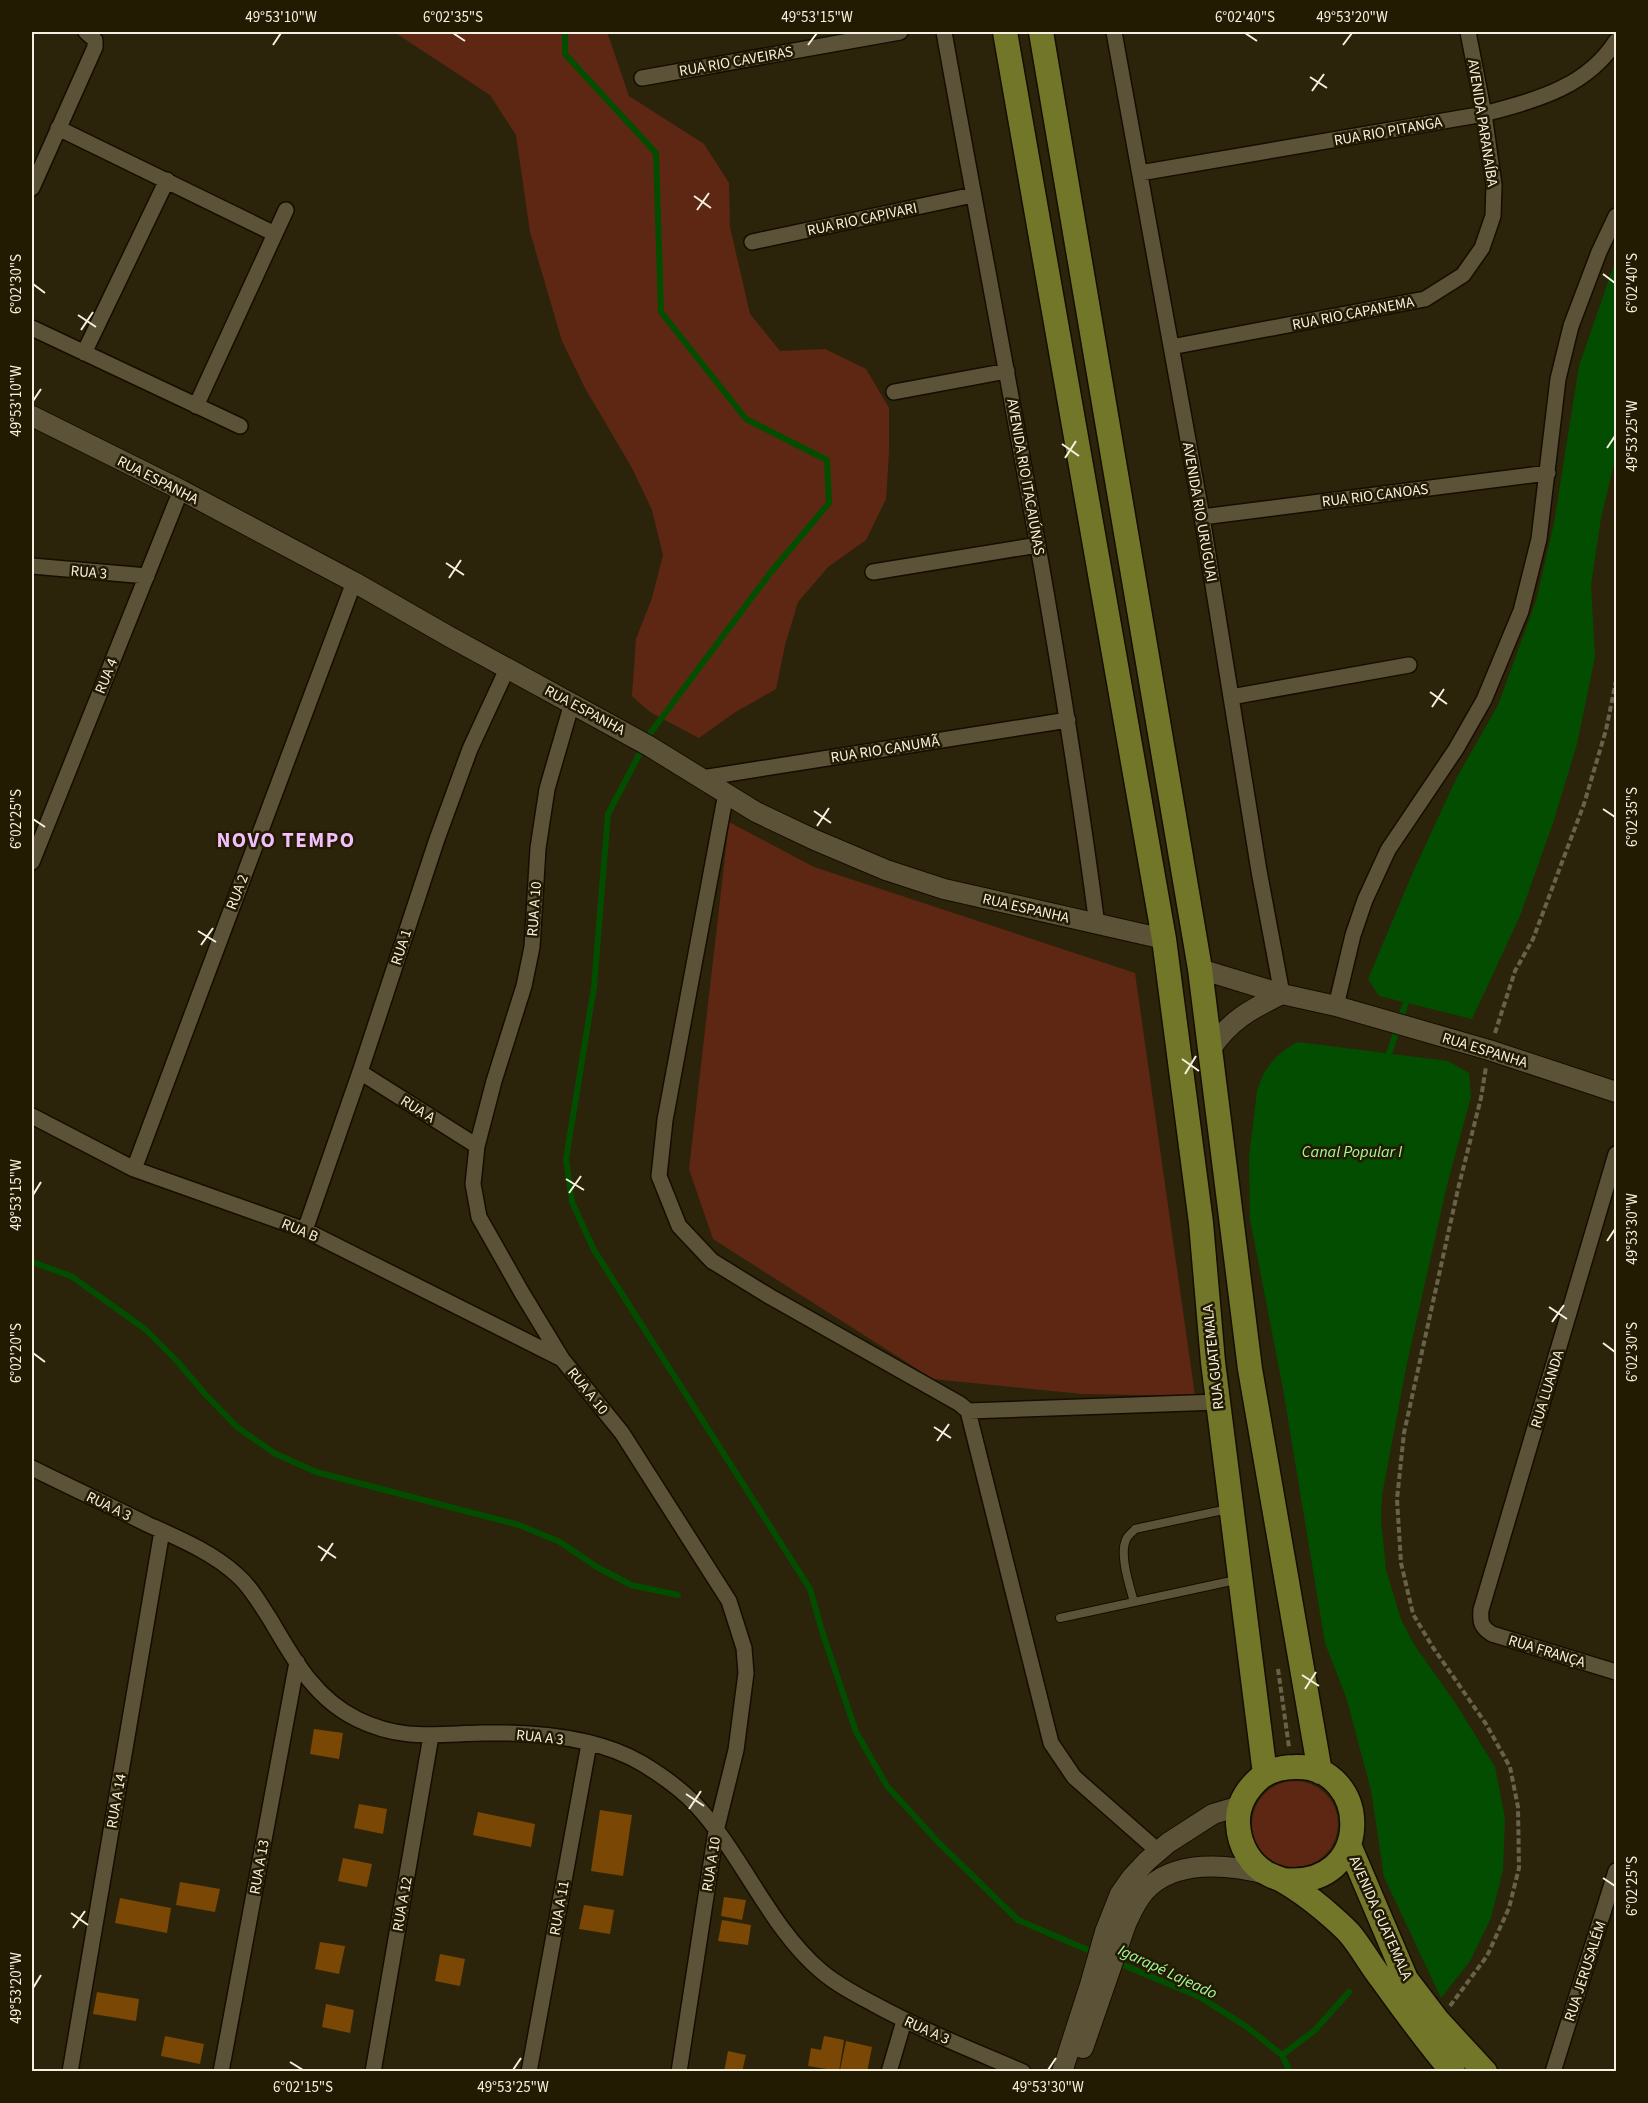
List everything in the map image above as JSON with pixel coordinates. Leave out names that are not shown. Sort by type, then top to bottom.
[{"type":"main road","name":"RUA GUATEMALA","points":[[1005,32],[1164,939],[1201,1223],[1218,1402],[1265,1774]]},
{"type":"main road","points":[[1041,32],[1200,969],[1250,1369],[1320,1772]]},
{"type":"main road","points":[[1201,1223],[1231,1220]]},
{"type":"main road","points":[[1302,1766],[1320,1772],[1335,1782],[1346,1795],[1352,1811],[1353,1828],[1349,1845],[1341,1860],[1329,1871],[1314,1879],[1298,1882],[1275,1877],[1248,1857],[1241,1845],[1238,1819],[1240,1806],[1246,1793],[1265,1774],[1283,1767],[1302,1766]]},
{"type":"main road","name":"AVENIDA GUATEMALA","points":[[1349,1845],[1406,1979],[1438,2021],[1485,2072]]},
{"type":"main road","name":"AVENIDA GUATEMALA","points":[[1275,1877],[1314,1901],[1350,1935],[1434,2050],[1453,2072]]},
{"type":"street","points":[[32,188],[95,46],[95,40],[86,32]]},
{"type":"street","name":"RUA RIO CAVEIRAS","points":[[642,78],[900,32]]},
{"type":"street","name":"AVENIDA RIO ITACAIÚNAS","points":[[944,32],[1007,371],[1068,720],[1097,925]]},
{"type":"street","name":"AVENIDA RIO URUGUAI","points":[[1114,32],[1202,517],[1259,872],[1282,994]]},
{"type":"street","name":"AVENIDA PARANAÍBA","points":[[1468,32],[1484,114],[1494,185],[1493,216]]},
{"type":"street","name":"RUA RIO PITANGA","points":[[1140,173],[1484,114],[1523,104],[1571,85],[1605,58],[1617,42]]},
{"type":"street","points":[[58,128],[275,234]]},
{"type":"street","points":[[84,353],[167,180]]},
{"type":"street","name":"RUA RIO CAPIVARI","points":[[752,242],[973,195]]},
{"type":"street","points":[[196,406],[286,210]]},
{"type":"street","name":"RUA RIO CAPANEMA","points":[[1171,347],[1425,299],[1463,275],[1482,248],[1493,216]]},
{"type":"street","points":[[1336,1006],[1353,935],[1365,900],[1388,850],[1456,749],[1485,700],[1521,611],[1539,539],[1558,379],[1571,326],[1599,252],[1617,216]]},
{"type":"street","points":[[32,328],[240,426]]},
{"type":"street","points":[[894,392],[1007,371]]},
{"type":"street","name":"RUA ESPANHA","points":[[32,416],[181,490],[354,582],[507,669],[621,729],[756,812],[805,835],[886,870],[944,889],[1164,939]]},
{"type":"street","name":"RUA RIO CANOAS","points":[[1202,517],[1548,473]]},
{"type":"street","name":"RUA 4","points":[[32,862],[181,490]]},
{"type":"street","points":[[873,572],[1038,545]]},
{"type":"street","name":"RUA 3","points":[[32,566],[147,576]]},
{"type":"street","name":"RUA 2","points":[[134,1169],[354,582]]},
{"type":"street","points":[[1231,697],[1409,665]]},
{"type":"street","name":"RUA 1","points":[[305,1230],[437,839],[470,750],[507,669]]},
{"type":"street","name":"RUA A 10","points":[[572,703],[547,789],[538,848],[532,947],[524,986],[494,1081],[477,1146],[474,1184],[479,1217],[517,1284],[562,1359],[622,1433],[729,1601],[744,1648],[746,1673],[736,1750],[716,1831],[679,2072]]},
{"type":"street","name":"RUA RIO CANUMÃ","points":[[702,778],[1068,720]]},
{"type":"street","points":[[726,793],[665,1120],[659,1176],[679,1226],[712,1261],[769,1296],[960,1404],[968,1411],[1051,1743],[1074,1777],[1158,1851]]},
{"type":"street","name":"RUA ESPANHA","points":[[1200,969],[1282,994],[1336,1006],[1489,1050],[1617,1092]]},
{"type":"street","points":[[1210,1050],[1233,1021],[1282,994]]},
{"type":"street","name":"RUA A","points":[[360,1072],[477,1146]]},
{"type":"street","name":"RUA B","points":[[32,1116],[134,1169],[305,1230],[562,1359]]},
{"type":"street","name":"RUA LUANDA","points":[[1482,1625],[1481,1610],[1617,1154]]},
{"type":"street","points":[[968,1411],[1218,1402]]},
{"type":"street","name":"RUA A 3","points":[[32,1468],[209,1555],[238,1576],[255,1596],[311,1684],[326,1699],[357,1719],[380,1729],[407,1734],[431,1736],[518,1733],[551,1736],[610,1750],[640,1762],[671,1783],[695,1804],[796,1945],[820,1970],[849,1991],[904,2021],[1023,2072]]},
{"type":"street","name":"RUA A 14","points":[[70,2072],[162,1531]]},
{"type":"street","name":"RUA FRANÇA","points":[[1482,1625],[1492,1634],[1617,1672]]},
{"type":"street","name":"RUA A 13","points":[[221,2072],[297,1662]]},
{"type":"street","name":"RUA A 12","points":[[373,2072],[431,1736]]},
{"type":"street","name":"RUA A 11","points":[[529,2072],[589,1744]]},
{"type":"street","points":[[1108,1953],[1111,1913],[1132,1877],[1158,1851],[1192,1826],[1213,1814],[1240,1806]]},
{"type":"street","points":[[1075,2072],[1108,1953],[1145,1891],[1162,1878],[1198,1867],[1220,1865],[1244,1868],[1275,1877]]},
{"type":"street","name":"RUA JERUSALÉM","points":[[1553,2072],[1617,1871]]},
{"type":"street","points":[[1062,2072],[1097,1987]]},
{"type":"street","points":[[889,2072],[904,2021]]},
{"type":"lane","points":[[1134,1602],[1124,1550],[1126,1539],[1136,1529],[1232,1509]]},
{"type":"lane","points":[[1060,1617],[1240,1580]]},
{"type":"path","points":[[1438,2021],[1487,1956],[1509,1908],[1519,1868],[1518,1807],[1510,1767],[1486,1724],[1432,1646],[1413,1614],[1401,1563],[1397,1499],[1404,1433],[1458,1188],[1481,1098],[1489,1050],[1515,971],[1533,939],[1584,804],[1606,730],[1617,681]]},
{"type":"shaded area","points":[[394,32],[607,32],[629,96],[704,144],[729,183],[730,227],[750,314],[780,351],[825,349],[866,369],[889,408],[886,499],[866,540],[828,567],[798,602],[785,645],[776,689],[734,713],[699,738],[650,712],[632,696],[636,639],[652,598],[663,555],[652,510],[632,468],[585,388],[562,341],[530,232],[516,135],[490,95]]},
{"type":"shaded area","points":[[729,822],[814,867],[1135,973],[1195,1396],[1082,1394],[933,1379],[713,1239],[689,1169]]},
{"type":"shaded area","points":[[1295,1781],[1312,1784],[1326,1793],[1335,1807],[1338,1824],[1335,1841],[1326,1855],[1312,1864],[1295,1867],[1278,1864],[1264,1855],[1255,1841],[1252,1824],[1255,1807],[1264,1793],[1278,1784]]},
{"type":"water","points":[[1616,259],[1616,456],[1601,518],[1591,585],[1595,657],[1577,744],[1554,820],[1520,916],[1472,1019],[1379,996],[1368,979],[1413,872],[1456,779],[1498,705],[1536,601],[1554,523],[1579,366]]},
{"type":"water","name":"Canal Popular I","points":[[1298,1042],[1448,1061],[1469,1073],[1471,1097],[1447,1185],[1407,1363],[1382,1495],[1381,1520],[1386,1570],[1401,1619],[1413,1643],[1456,1704],[1495,1767],[1505,1818],[1503,1870],[1491,1918],[1470,1961],[1441,1998],[1384,1877],[1371,1790],[1346,1697],[1325,1643],[1283,1389],[1250,1219],[1249,1158],[1257,1091],[1263,1075],[1272,1062],[1283,1051]]},
{"type":"building","points":[[314,1729],[343,1733],[339,1759],[310,1754]]},
{"type":"building","points":[[359,1804],[387,1809],[383,1834],[354,1828]]},
{"type":"building","points":[[600,1810],[632,1815],[623,1876],[591,1871]]},
{"type":"building","points":[[478,1812],[535,1824],[531,1847],[473,1835]]},
{"type":"building","points":[[343,1858],[372,1864],[367,1887],[338,1881]]},
{"type":"building","points":[[180,1882],[220,1889],[215,1912],[176,1905]]},
{"type":"building","points":[[724,1897],[746,1900],[742,1920],[721,1916]]},
{"type":"building","points":[[120,1898],[171,1908],[167,1933],[115,1923]]},
{"type":"building","points":[[584,1905],[614,1910],[610,1934],[579,1929]]},
{"type":"building","points":[[722,1920],[751,1925],[748,1945],[718,1941]]},
{"type":"building","points":[[320,1942],[345,1946],[339,1974],[315,1969]]},
{"type":"building","points":[[440,1954],[465,1959],[460,1986],[435,1981]]},
{"type":"building","points":[[97,1992],[139,1999],[136,2021],[93,2014]]},
{"type":"building","points":[[326,2004],[354,2010],[350,2033],[322,2027]]},
{"type":"building","points":[[165,2036],[204,2044],[200,2064],[161,2056]]},
{"type":"building","points":[[824,2036],[844,2040],[839,2071],[808,2066],[811,2048],[821,2050]]},
{"type":"building","points":[[846,2041],[872,2047],[867,2072],[840,2070]]},
{"type":"building","points":[[728,2051],[746,2055],[742,2072],[724,2072]]},
{"type":"waterway","points":[[565,32],[565,54],[656,153],[661,312],[746,419],[827,460],[829,503],[771,572],[651,732],[608,814],[594,987],[566,1159],[572,1202],[594,1250],[810,1589],[856,1732],[887,1786],[938,1842],[1018,1920],[1095,1953]]},
{"type":"waterway","points":[[1387,1060],[1408,996]]},
{"type":"waterway","points":[[32,1262],[71,1276],[145,1329],[237,1427],[274,1453],[316,1472],[519,1525],[560,1542],[597,1567],[631,1585],[678,1595]]},
{"type":"waterway","name":"Igarapé Lajeado","points":[[1116,1962],[1200,1997],[1247,2027],[1282,2055],[1290,2072]]},
{"type":"waterway","points":[[1282,2055],[1315,2030],[1349,1992]]},
{"type":"district","name":"NOVO TEMPO","points":[[286,840]]}]
